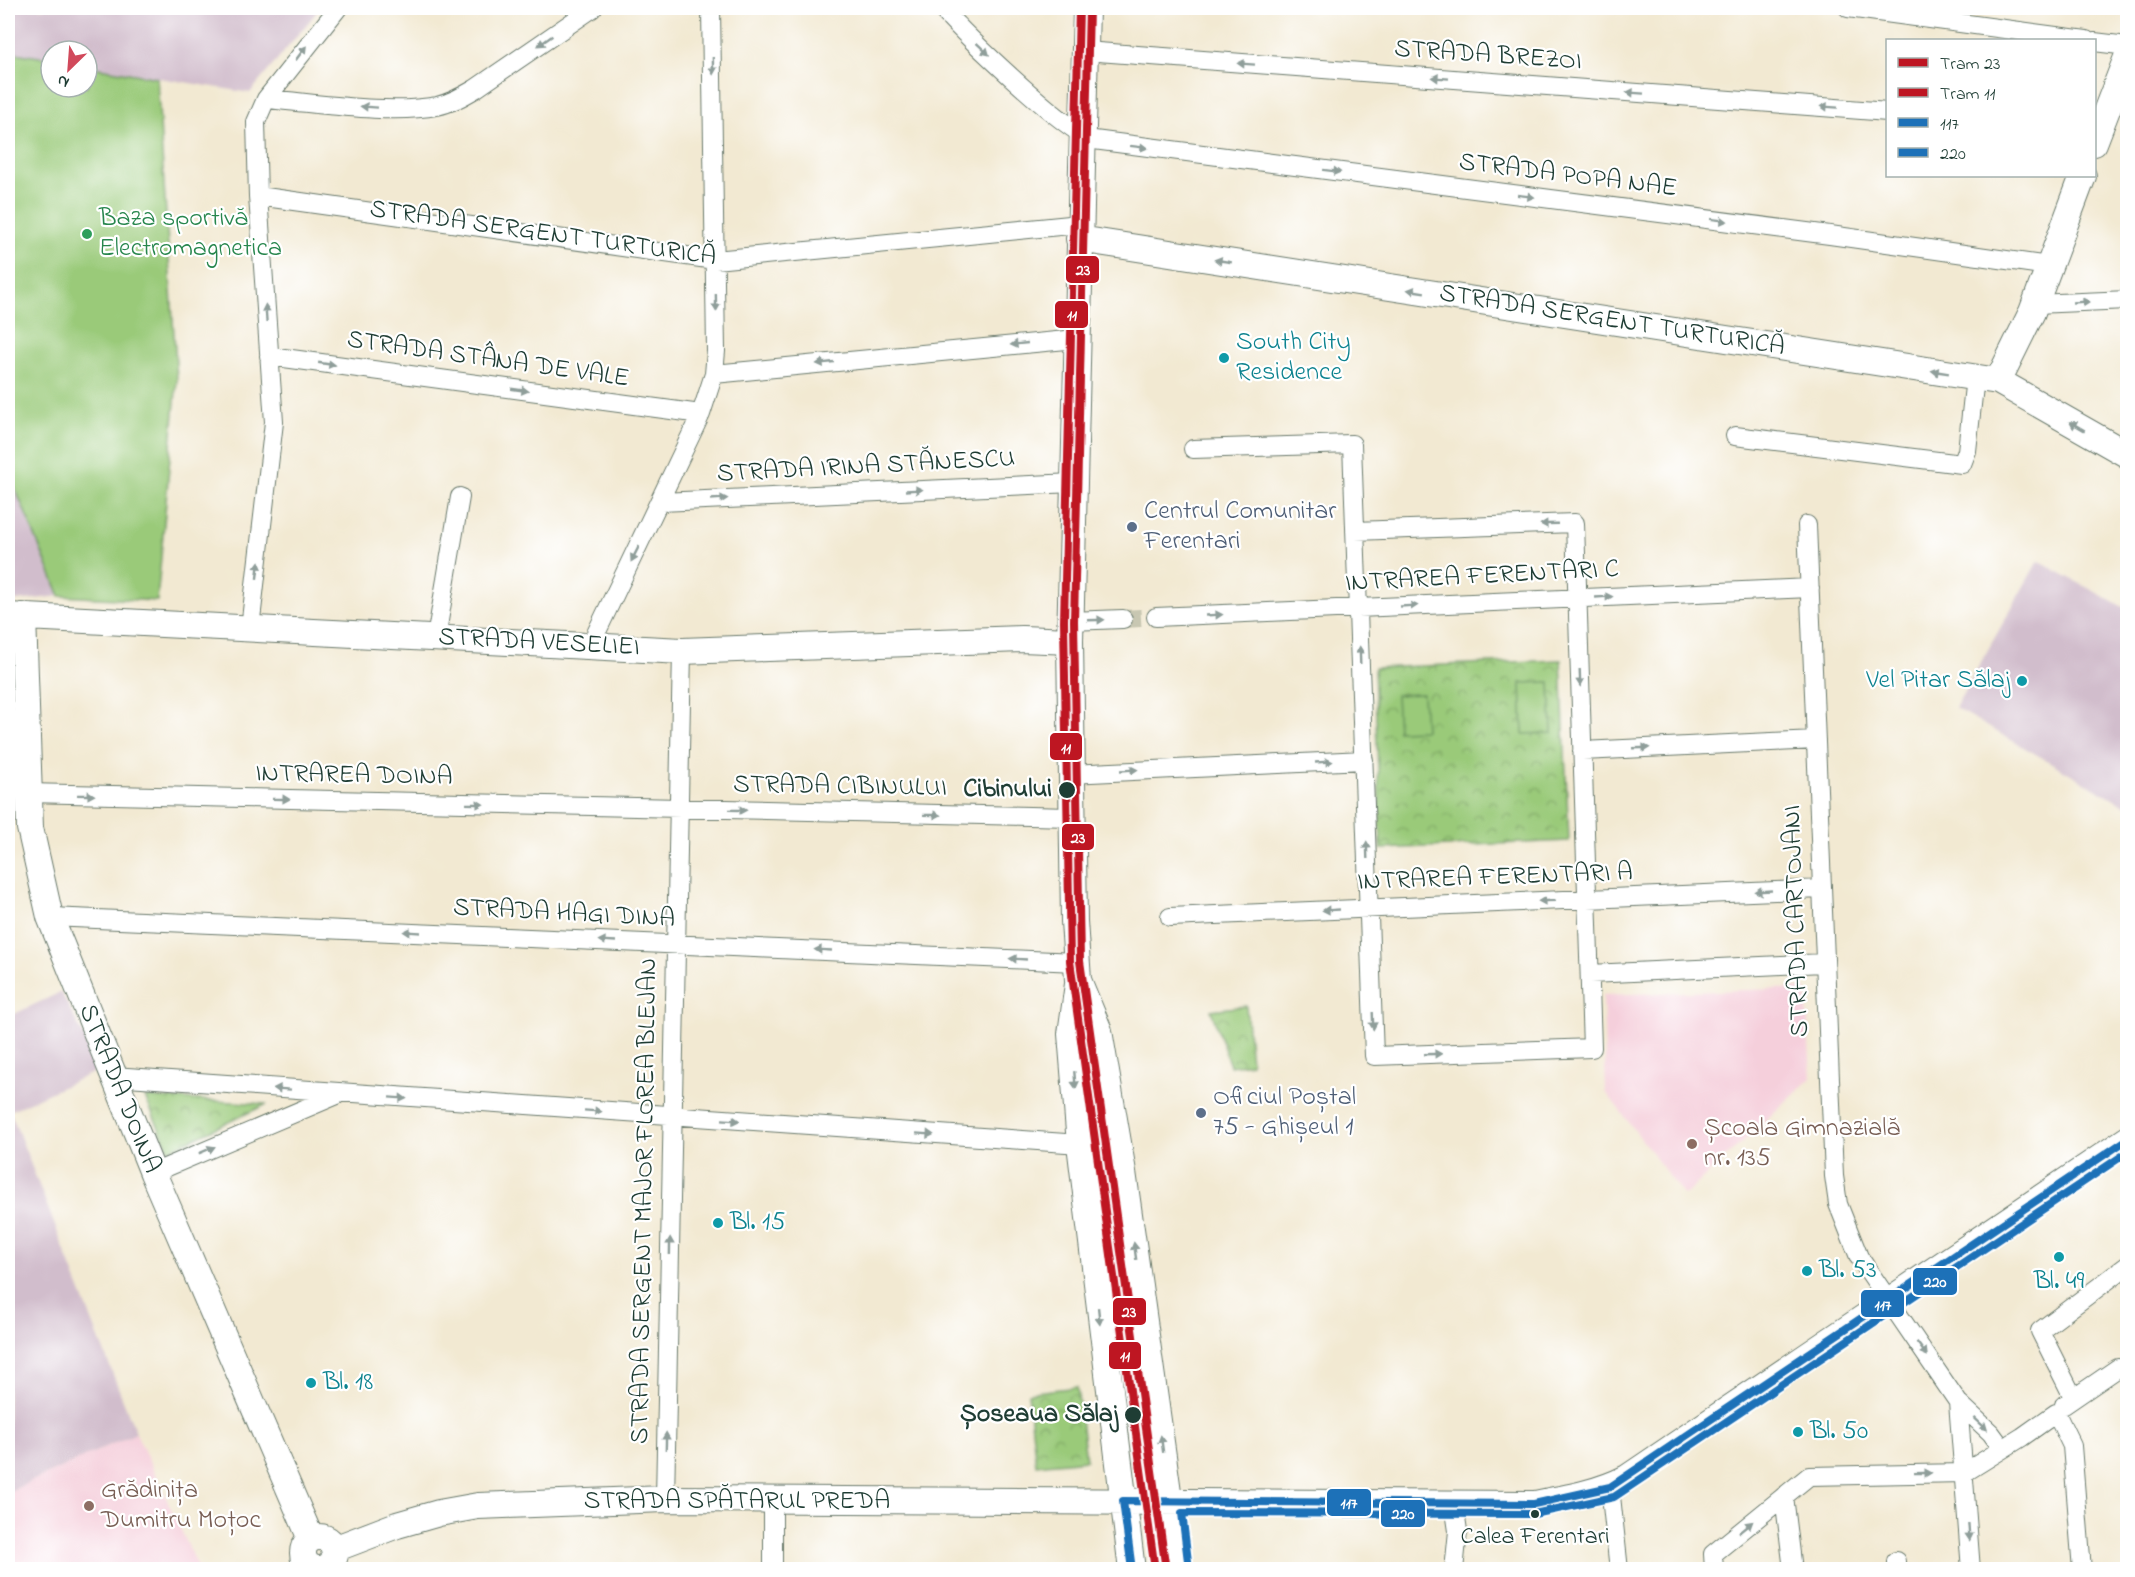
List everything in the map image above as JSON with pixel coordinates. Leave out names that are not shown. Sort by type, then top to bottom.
[{"type":"street","points":[[250,628],[274,439],[255,131],[259,113],[266,99],[338,8]]},
{"type":"street","points":[[266,99],[391,108],[439,105],[456,100],[475,89],[593,8]]},
{"type":"street","points":[[590,646],[661,502],[701,414],[714,374],[715,260],[711,8]]},
{"type":"street","points":[[941,8],[995,61],[1082,135]]},
{"type":"street","points":[[1086,8],[1070,631],[1070,774],[1077,971],[1071,1034],[1080,1144],[1147,1501],[1179,1569]]},
{"type":"street","points":[[1848,8],[2079,39]]},
{"type":"street","points":[[2096,42],[2127,46]]},
{"type":"street","name":"STRADA BREZOI","points":[[1085,51],[1886,112]]},
{"type":"street","points":[[2096,133],[2123,86],[2127,55]]},
{"type":"street","name":"STRADA POPA NAE","points":[[1082,135],[1110,143],[1830,235],[2049,266]]},
{"type":"street","points":[[1735,436],[1962,464],[1986,379],[2035,304],[2083,177]]},
{"type":"street","name":"STRADA SERGENT TURTURICĂ","points":[[258,196],[715,260],[1079,231],[1986,379],[2127,455]]},
{"type":"street","points":[[2035,304],[2127,300]]},
{"type":"street","points":[[714,374],[1077,339]]},
{"type":"street","name":"STRADA STÂNA DE VALE","points":[[269,356],[701,414]]},
{"type":"street","points":[[1193,449],[1352,444],[1355,531],[1364,760],[1374,1056],[1592,1048],[1575,523],[1355,531]]},
{"type":"street","name":"STRADA IRINA STĂNESCU","points":[[661,502],[1073,483]]},
{"type":"street","points":[[436,638],[460,497]]},
{"type":"street","name":"STRADA CARTOJANI","points":[[1807,525],[1831,1148],[1838,1204],[1859,1257],[1888,1301],[1958,1402],[1991,1433],[2002,1448]]},
{"type":"street","name":"INTRAREA FERENTARI C","points":[[1156,617],[1810,588]]},
{"type":"street","name":"STRADA VESELIEI","points":[[15,616],[682,651],[1022,639],[1070,631]]},
{"type":"street","name":"STRADA DOINA","points":[[15,616],[27,793],[35,856],[50,917],[153,1173],[315,1559]]},
{"type":"street","points":[[1070,631],[1123,619]]},
{"type":"street","name":"STRADA SERGENT MAJOR FLOREA BLEJAN","points":[[665,1499],[682,651]]},
{"type":"street","points":[[1582,751],[1816,740]]},
{"type":"street","points":[[1070,774],[1364,760]]},
{"type":"street","name":"INTRAREA DOINA","points":[[27,793],[679,809]]},
{"type":"street","name":"STRADA CIBINULUI","points":[[679,809],[1071,817]]},
{"type":"street","name":"INTRAREA FERENTARI A","points":[[1170,917],[1821,889]]},
{"type":"street","name":"STRADA HAGI DINA","points":[[50,917],[676,944],[1077,971]]},
{"type":"street","points":[[1590,974],[1823,963]]},
{"type":"street","points":[[1077,971],[1099,1031],[1123,1172],[1147,1501],[1132,1569]]},
{"type":"street","points":[[113,1076],[340,1094],[1080,1144]]},
{"type":"street","points":[[153,1173],[340,1094]]},
{"type":"street","points":[[1147,1501],[1534,1504],[1610,1487],[2127,1139]]},
{"type":"street","points":[[2073,1397],[2040,1331],[2127,1264]]},
{"type":"street","points":[[1714,1569],[1713,1554],[1809,1476],[1964,1473],[2022,1437],[2056,1413],[2073,1397],[2118,1368]]},
{"type":"street","points":[[1958,1402],[1971,1569]]},
{"type":"street","points":[[2056,1413],[2072,1446],[2082,1569]]},
{"type":"street","points":[[1610,1487],[1619,1569]]},
{"type":"street","points":[[1784,1496],[1793,1569]]},
{"type":"street","name":"STRADA SPĂTARUL PREDA","points":[[315,1559],[397,1525],[439,1513],[478,1506],[665,1499],[1147,1501]]},
{"type":"street","points":[[773,1501],[773,1569]]},
{"type":"street","points":[[1454,1504],[1458,1531],[1455,1569]]},
{"type":"shaded area","points":[[8,8],[320,8],[250,93],[99,68],[99,39],[39,39],[39,57],[8,52]]},
{"type":"shaded area","points":[[8,471],[60,596],[8,602]]},
{"type":"shaded area","points":[[2038,561],[2127,609],[2127,806],[1955,708]]},
{"type":"shaded area","name":"Școala Gimnazială nr. 135","points":[[1806,988],[1811,1078],[1684,1196],[1606,1092],[1603,995]]},
{"type":"shaded area","points":[[61,992],[101,1069],[10,1111],[136,1433],[8,1492],[8,1017]]},
{"type":"shaded area","name":"Grădinița Dumitru Moțoc","points":[[136,1433],[199,1569],[8,1569],[8,1492]]},
{"type":"green space","name":"Baza sportivă Electromagnetica","points":[[8,52],[39,57],[39,99],[99,99],[99,68],[157,78],[177,380],[157,601],[60,596],[8,471]]},
{"type":"green space","points":[[1561,660],[1569,841],[1381,849],[1374,668]]},
{"type":"green space","points":[[1550,682],[1552,733],[1523,734],[1521,683]]},
{"type":"green space","points":[[1423,694],[1425,730],[1398,731],[1396,695]]},
{"type":"green space","points":[[1246,1006],[1251,1063],[1230,1066],[1211,1010]]},
{"type":"green space","points":[[145,1097],[267,1104],[169,1150]]},
{"type":"green space","points":[[1077,1387],[1086,1460],[1036,1465],[1028,1393]]},
{"type":"tunnel","points":[[1123,619],[1156,617]]},
{"type":"tram line","name":"11","points":[[1079,8],[1064,621],[1070,961],[1155,1570]]},
{"type":"tram line","name":"23","points":[[1089,8],[1074,621],[1080,961],[1166,1570]]},
{"type":"transit line","name":"117","points":[[1132,1570],[1123,1501],[1534,1504],[1610,1487],[2128,1139]]},
{"type":"transit line","name":"220","points":[[1189,1569],[1182,1513],[1534,1514],[1614,1497],[2128,1152]]},
{"type":"place","name":"Baza sportivă Electromagnetica","points":[[87,234]]},
{"type":"place","name":"South City Residence","points":[[1224,358]]},
{"type":"place","name":"Centrul Comunitar Ferentari","points":[[1132,527]]},
{"type":"place","name":"Vel Pitar Sălaj","points":[[2022,681]]},
{"type":"place","name":"Cibinului","points":[[1067,790]]},
{"type":"place","name":"Oficiul Poștal 75 - Ghișeul 1","points":[[1201,1113]]},
{"type":"place","name":"Școala Gimnazială nr. 135","points":[[1692,1144]]},
{"type":"place","name":"Bl. 15","points":[[718,1223]]},
{"type":"place","name":"Bl. 49","points":[[2059,1257]]},
{"type":"place","name":"Bl. 53","points":[[1807,1271]]},
{"type":"place","name":"Bl. 18","points":[[311,1383]]},
{"type":"place","name":"Șoseaua Sălaj","points":[[1133,1415]]},
{"type":"place","name":"Bl. 50","points":[[1798,1432]]},
{"type":"place","name":"Grădinița Dumitru Moțoc","points":[[89,1506]]},
{"type":"place","name":"Calea Ferentari","points":[[1535,1514]]}]
